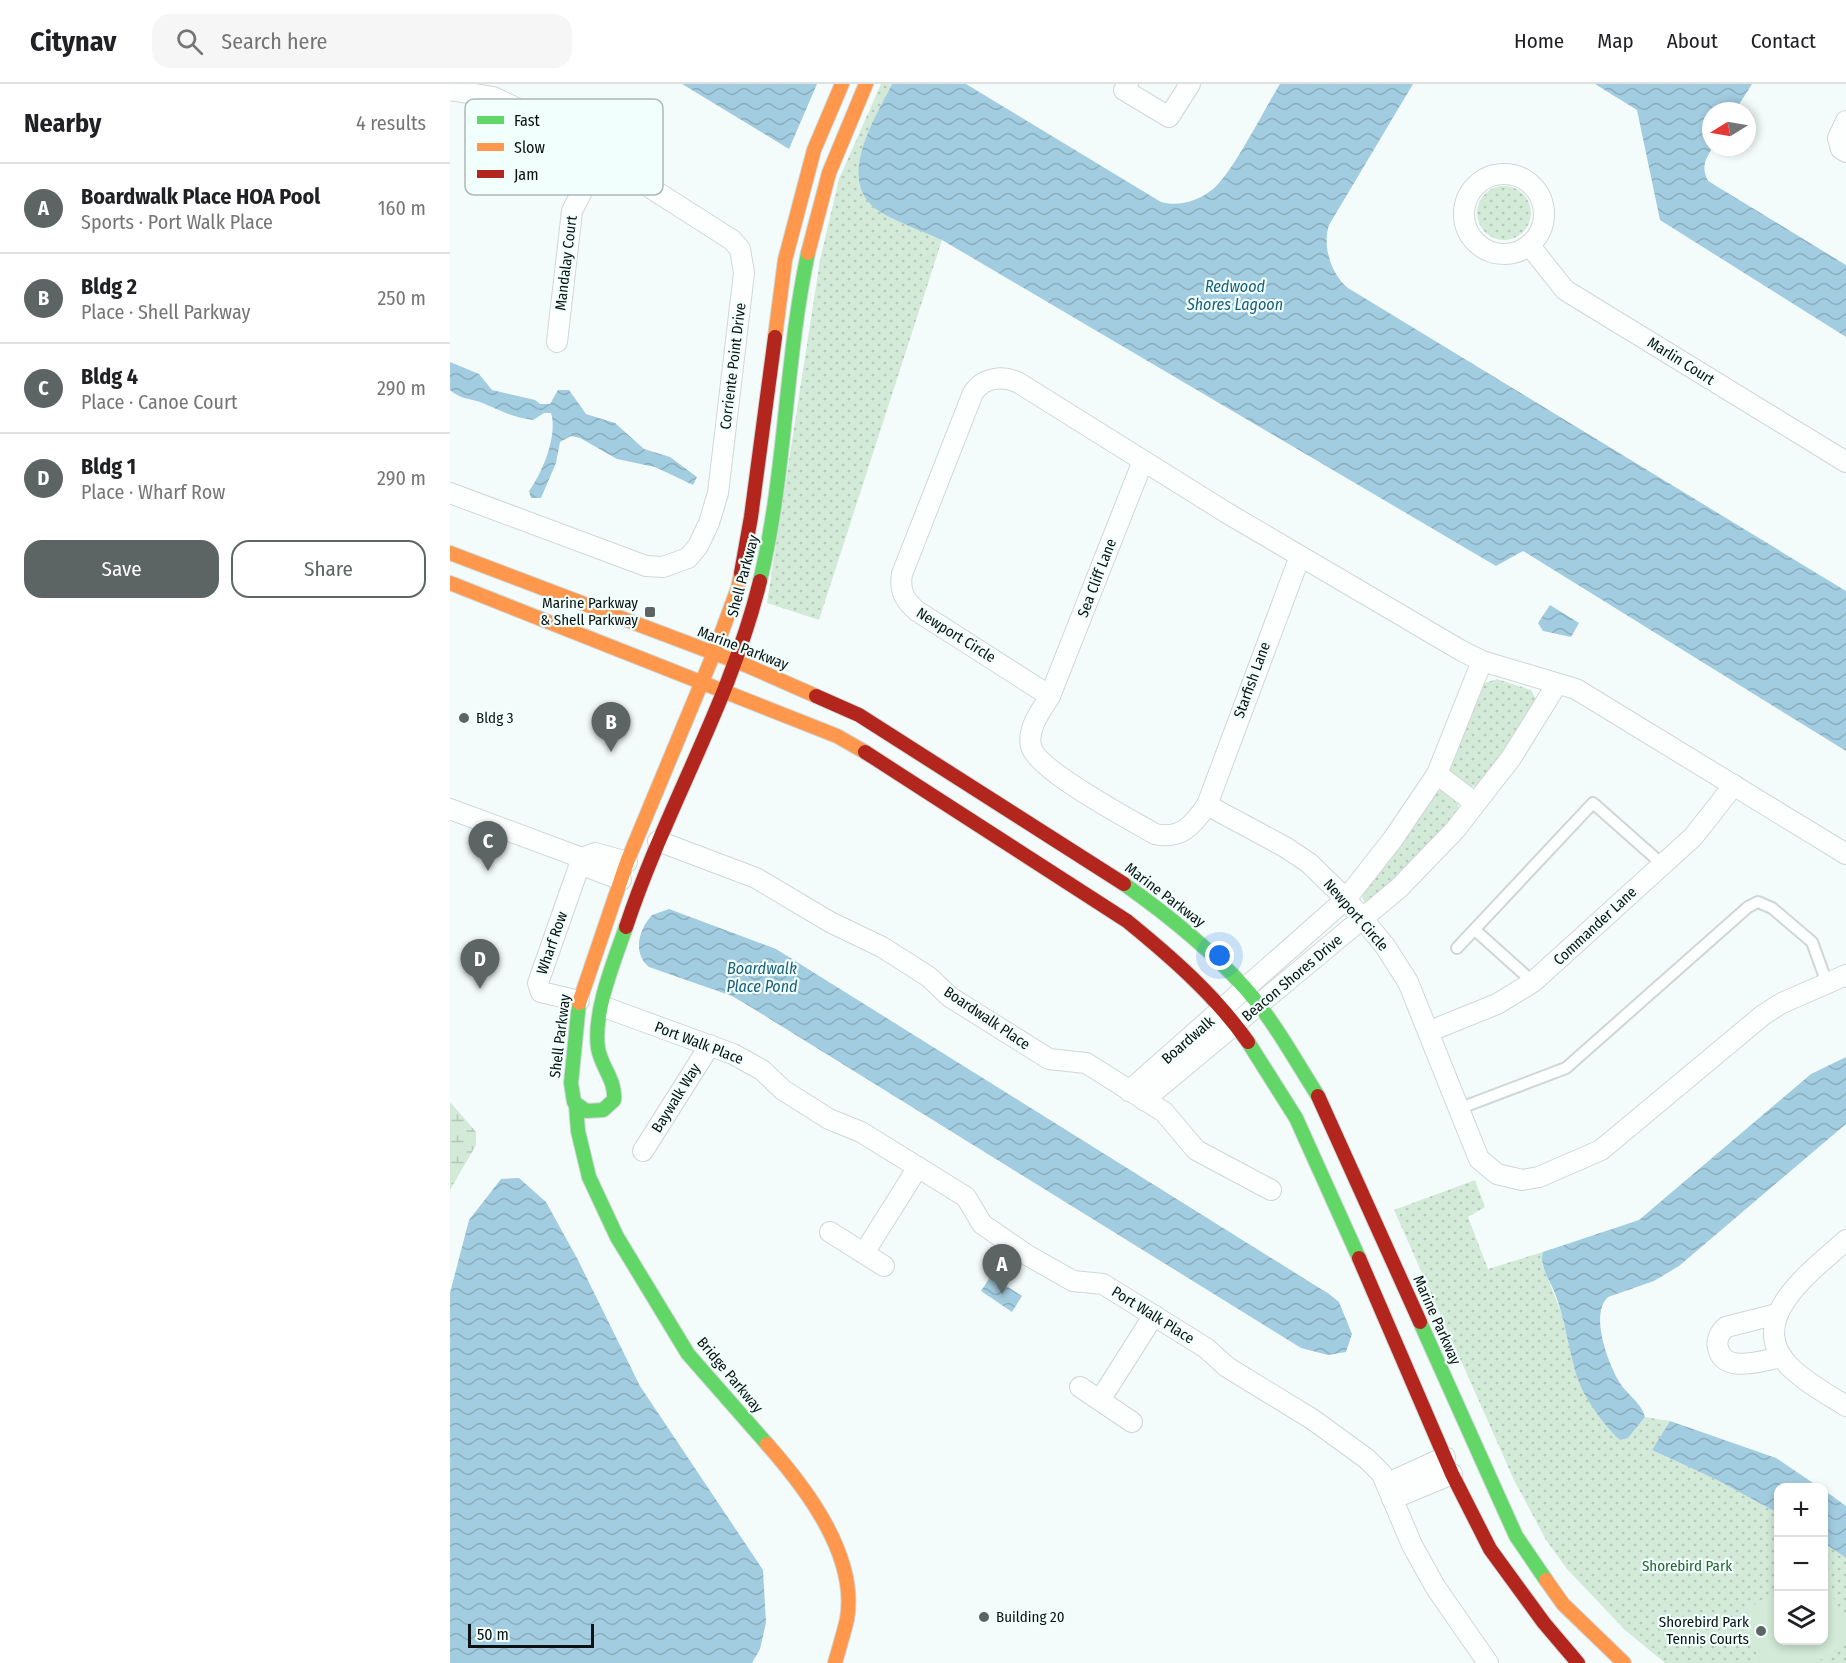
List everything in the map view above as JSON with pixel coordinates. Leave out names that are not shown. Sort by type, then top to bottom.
[{"type":"main road","name":"Shell Parkway","points":[[842,84],[814,150],[785,260],[751,517],[738,588],[714,653],[624,871],[579,1001],[571,1080],[576,1105],[586,1111],[599,1112],[612,1105],[615,1097],[614,1081],[602,1061],[598,1046],[604,1006],[627,921],[744,636],[771,536],[803,284],[813,230],[839,145],[866,84]]},
{"type":"main road","name":"Marine Parkway","points":[[450,553],[714,653],[859,714],[942,765],[1164,912],[1193,937],[1246,989],[1259,1006],[1315,1091],[1334,1125],[1457,1409],[1516,1536],[1563,1604],[1624,1663]]},
{"type":"main road","points":[[450,583],[837,736],[892,767],[1127,921],[1164,951],[1236,1025],[1274,1080],[1296,1118],[1335,1202],[1448,1466],[1490,1549],[1537,1614],[1578,1663]]},
{"type":"main road","name":"Bridge Parkway","points":[[576,1105],[582,1161],[592,1190],[615,1234],[687,1352],[800,1483],[829,1528],[839,1556],[847,1605],[841,1643],[835,1663]]},
{"type":"street","points":[[1122,86],[1169,117],[1190,84]]},
{"type":"street","name":"Corriente Point Drive","points":[[450,90],[498,99]]},
{"type":"street","points":[[1846,121],[1838,138],[1841,149],[1846,152]]},
{"type":"street","points":[[1506,173],[1519,176],[1531,183],[1540,194],[1544,215],[1539,235],[1530,246],[1506,255],[1488,250],[1472,239],[1466,228],[1465,202],[1479,181],[1492,175],[1506,173]]},
{"type":"street","name":"Corriente Point Drive","points":[[450,493],[646,566],[663,567],[685,560],[694,551],[705,532],[718,493],[744,273],[740,249],[727,236],[663,194]]},
{"type":"street","name":"Mandalay Court","points":[[557,342],[572,211],[580,195]]},
{"type":"street","name":"Marlin Court","points":[[1530,246],[1565,290],[1846,462]]},
{"type":"street","name":"Newport Circle","points":[[1050,696],[917,611],[906,601],[901,588],[902,574],[973,393],[979,386],[994,378],[1014,380],[1300,556],[1482,661],[1576,689],[1846,854]]},
{"type":"street","name":"Sea Cliff Lane","points":[[1050,696],[1143,461]]},
{"type":"street","name":"Starfish Lane","points":[[1206,805],[1300,556]]},
{"type":"street","name":"Beacon Shores Drive","points":[[1246,989],[1346,899],[1393,840],[1437,774],[1482,661]]},
{"type":"street","name":"Beacon Shores Drive","points":[[1236,1025],[1362,920],[1415,872],[1455,830],[1511,758],[1557,684]]},
{"type":"street","points":[[1050,696],[1030,734],[1031,748],[1042,764],[1155,834],[1174,834],[1191,827],[1206,805]]},
{"type":"street","points":[[1437,774],[1475,803]]},
{"type":"street","name":"Commander Lane","points":[[1430,1031],[1497,1004],[1533,982],[1693,837],[1734,785]]},
{"type":"street","name":"Newport Circle","points":[[1206,805],[1301,858],[1346,899],[1385,946],[1408,982],[1430,1031],[1479,1159],[1486,1167],[1515,1179],[1539,1177],[1601,1150],[1763,1015],[1782,1003],[1846,975]]},
{"type":"street","points":[[450,809],[581,861],[592,853],[624,871]]},
{"type":"street","name":"Boardwalk Place","points":[[658,841],[766,882],[830,922],[892,953],[929,977],[950,997],[1049,1059],[1055,1062],[1086,1064],[1137,1095],[1170,1116],[1196,1150],[1271,1190]]},
{"type":"street","name":"Wharf Row","points":[[579,1001],[542,992],[538,983],[581,861]]},
{"type":"street","name":"Boardwalk","points":[[1137,1095],[1246,989]]},
{"type":"street","name":"Port Walk Place","points":[[604,1006],[747,1061],[770,1075],[783,1090],[829,1119],[861,1132],[966,1197],[982,1224],[1027,1255],[1073,1281],[1103,1284],[1206,1348],[1227,1367],[1312,1419],[1329,1434],[1369,1460],[1378,1467],[1412,1545],[1436,1588],[1488,1663]]},
{"type":"street","name":"Boardwalk","points":[[1137,1095],[1236,1025]]},
{"type":"street","name":"Baywalk Way","points":[[643,1151],[710,1045]]},
{"type":"street","points":[[864,1253],[918,1167]]},
{"type":"street","points":[[830,1232],[884,1266]]},
{"type":"street","points":[[1846,1240],[1794,1287],[1781,1303],[1777,1314],[1777,1342],[1782,1357],[1799,1374],[1846,1406]]},
{"type":"street","points":[[1777,1314],[1726,1327],[1719,1336],[1718,1347],[1725,1359],[1736,1365],[1782,1357]]},
{"type":"street","points":[[1100,1400],[1154,1315]]},
{"type":"street","points":[[1080,1387],[1132,1422]]},
{"type":"street","points":[[1389,1492],[1448,1466]]},
{"type":"lane","points":[[1457,948],[1593,803],[1662,864]]},
{"type":"lane","points":[[1458,1109],[1566,1068],[1748,907],[1758,902],[1772,908],[1812,942],[1827,983]]},
{"type":"lane","points":[[1475,930],[1533,982]]},
{"type":"green space","points":[[881,84],[892,84],[876,115],[862,151],[859,169],[860,186],[868,201],[882,213],[942,240],[819,620],[767,603],[820,260],[839,179]]},
{"type":"green space","points":[[1504,186],[1514,188],[1523,194],[1529,203],[1531,213],[1529,223],[1523,232],[1514,238],[1504,240],[1494,238],[1485,232],[1479,223],[1477,213],[1479,203],[1485,194],[1494,188]]},
{"type":"green space","points":[[1497,679],[1531,690],[1537,702],[1506,752],[1477,786],[1468,787],[1448,774],[1449,762],[1482,684]]},
{"type":"green space","points":[[1441,790],[1457,798],[1459,810],[1456,815],[1411,865],[1368,902],[1364,902],[1360,890],[1435,792]]},
{"type":"green space","points":[[450,1102],[476,1132],[476,1145],[450,1190]]},
{"type":"green space","name":"Shorebird Park","points":[[1475,1180],[1485,1207],[1468,1217],[1488,1269],[1543,1252],[1542,1264],[1562,1314],[1573,1364],[1628,1438],[1645,1417],[1670,1421],[1652,1450],[1717,1480],[1774,1511],[1774,1645],[1828,1645],[1828,1546],[1846,1558],[1846,1663],[1665,1663],[1625,1630],[1567,1569],[1546,1540],[1514,1480],[1394,1210]]},
{"type":"green space","name":"Shorebird Park Tennis Courts","points":[[1828,1588],[1846,1621],[1846,1644],[1815,1663],[1762,1663],[1736,1617],[1774,1592],[1774,1645],[1828,1645]]},
{"type":"water","points":[[682,84],[817,84],[789,149]]},
{"type":"water","name":"Redwood Shores Lagoon","points":[[892,84],[966,84],[1161,202],[1175,204],[1201,197],[1221,181],[1239,156],[1280,84],[1413,84],[1329,225],[1327,250],[1337,275],[1348,288],[1846,591],[1846,751],[1523,551],[1496,566],[942,240],[882,213],[867,201],[860,186],[859,169],[868,133]]},
{"type":"water","points":[[1595,84],[1752,84],[1741,102],[1702,102],[1702,156],[1708,156],[1705,164],[1706,176],[1708,181],[1846,265],[1846,337],[1660,220],[1637,110]]},
{"type":"water","points":[[450,362],[479,374],[492,390],[535,400],[540,404],[550,404],[558,390],[569,390],[586,414],[615,423],[644,449],[670,457],[697,477],[693,485],[655,467],[617,459],[580,438],[571,436],[560,442],[556,463],[541,498],[531,498],[529,491],[544,464],[551,443],[553,422],[551,413],[544,413],[533,420],[525,419],[457,395],[450,390]]},
{"type":"water","points":[[1550,605],[1579,623],[1571,637],[1543,631],[1538,623]]},
{"type":"water","name":"Boardwalk Place Pond","points":[[669,909],[776,949],[1329,1294],[1339,1302],[1352,1334],[1346,1352],[1328,1355],[1301,1348],[732,996],[649,967],[640,955],[641,934],[652,915]]},
{"type":"water","points":[[1846,1057],[1846,1124],[1679,1266],[1654,1281],[1608,1297],[1603,1305],[1600,1325],[1609,1360],[1620,1383],[1640,1406],[1645,1417],[1628,1438],[1620,1440],[1596,1412],[1579,1381],[1559,1304],[1543,1267],[1543,1252],[1639,1220],[1811,1074]]},
{"type":"water","points":[[519,1178],[546,1202],[578,1260],[640,1386],[763,1570],[766,1623],[760,1649],[752,1663],[450,1663],[450,1293],[469,1220],[501,1179]]},
{"type":"water","points":[[991,1276],[1022,1296],[1012,1312],[981,1291]]},
{"type":"water","points":[[1670,1421],[1776,1458],[1813,1483],[1774,1483],[1774,1511],[1717,1480],[1652,1450]]},
{"type":"water","points":[[1828,1493],[1846,1506],[1846,1558],[1828,1546]]},
{"type":"traffic: fast","points":[[760,581],[769,540],[781,458],[794,335],[808,253]]},
{"type":"traffic: fast","points":[[1124,884],[1188,933],[1246,989],[1275,1027],[1318,1096]]},
{"type":"traffic: fast","points":[[579,1003],[571,1083],[574,1102],[586,1111],[603,1110],[614,1100],[614,1093],[598,1048],[597,1034],[601,1003],[626,927]]},
{"type":"traffic: fast","points":[[1248,1042],[1296,1118],[1359,1258]]},
{"type":"traffic: fast","points":[[576,1105],[578,1131],[589,1177],[617,1237],[688,1354],[767,1444]]},
{"type":"traffic: fast","points":[[1420,1322],[1516,1536],[1546,1580]]},
{"type":"traffic: slow","points":[[775,337],[785,260],[814,150],[842,84]]},
{"type":"traffic: slow","points":[[808,253],[829,173],[866,84]]},
{"type":"traffic: slow","points":[[450,553],[748,666],[816,696]]},
{"type":"traffic: slow","points":[[579,1003],[627,862],[714,653],[738,588],[741,573]]},
{"type":"traffic: slow","points":[[450,583],[837,736],[865,752]]},
{"type":"traffic: slow","points":[[767,1444],[798,1481],[826,1524],[845,1571],[848,1595],[847,1619],[835,1663]]},
{"type":"traffic: slow","points":[[1546,1580],[1563,1604],[1624,1663]]},
{"type":"traffic: jam","points":[[741,573],[751,517],[775,337]]},
{"type":"traffic: jam","points":[[626,927],[659,840],[732,669],[748,625],[760,581]]},
{"type":"traffic: jam","points":[[816,696],[859,715],[1124,884]]},
{"type":"traffic: jam","points":[[865,752],[1127,921],[1207,993],[1248,1042]]},
{"type":"traffic: jam","points":[[1318,1096],[1420,1322]]},
{"type":"traffic: jam","points":[[1359,1258],[1452,1474],[1490,1549],[1544,1623],[1578,1663]]},
{"type":"place","name":"Marine Parkway & Shell Parkway","points":[[650,612]]},
{"type":"place","name":"Bldg 3","points":[[464,718]]},
{"type":"place","name":"Bldg 2","points":[[611,752]]},
{"type":"place","name":"Bldg 4","points":[[488,871]]},
{"type":"place","name":"Bldg 1","points":[[480,989]]},
{"type":"place","name":"Boardwalk Place HOA Pool","points":[[1002,1294]]},
{"type":"place","name":"Building 20","points":[[984,1617]]},
{"type":"place","name":"Shorebird Park Tennis Courts","points":[[1761,1631]]}]
